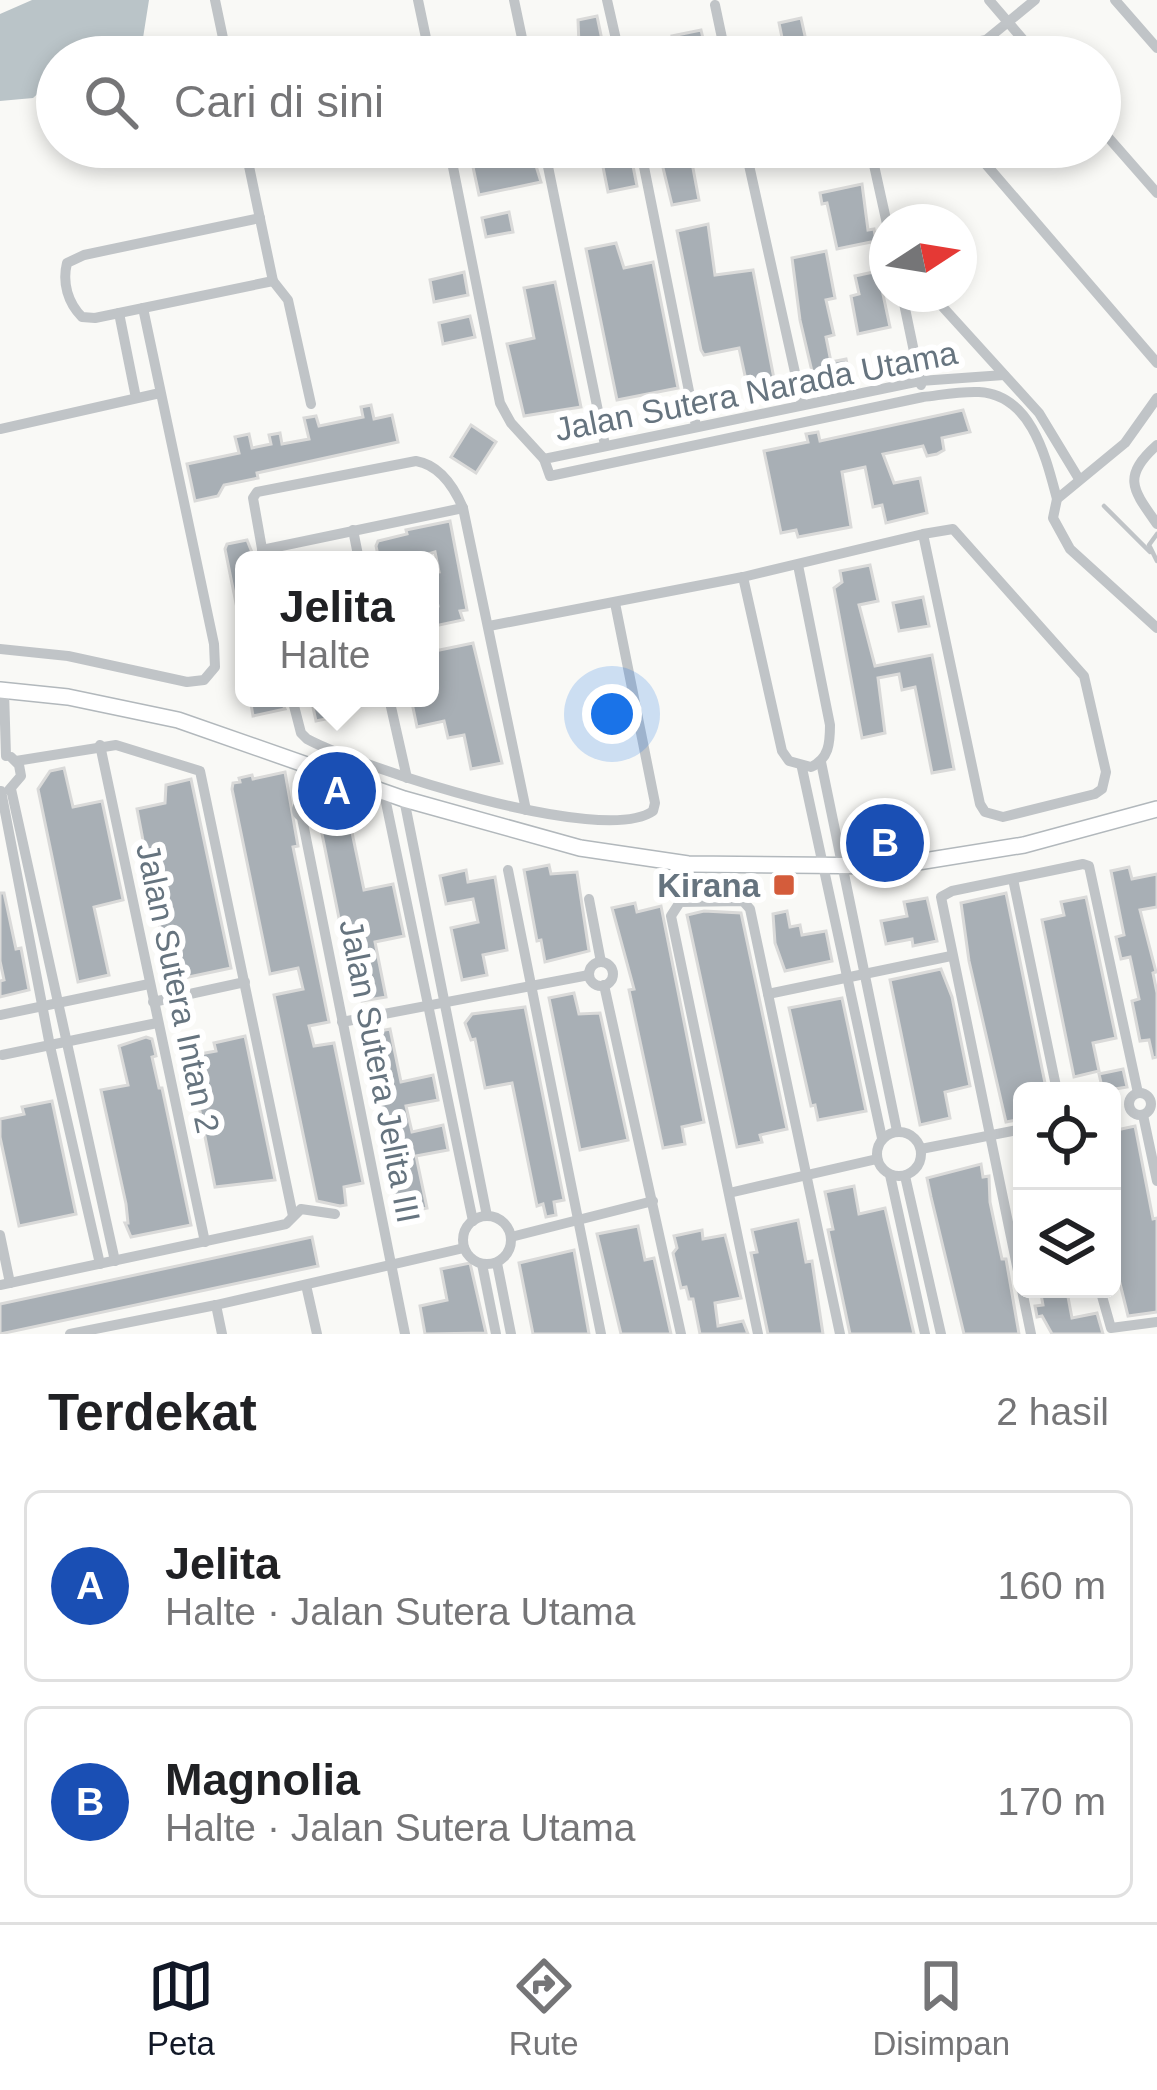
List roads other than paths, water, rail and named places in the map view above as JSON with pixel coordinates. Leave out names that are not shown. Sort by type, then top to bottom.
[{"type":"street","points":[[215,0],[222,36]]},
{"type":"street","points":[[418,0],[426,36]]},
{"type":"street","points":[[514,0],[522,36]]},
{"type":"street","points":[[607,0],[615,36]]},
{"type":"street","points":[[988,0],[1019,36]]},
{"type":"street","points":[[991,36],[1035,0]]},
{"type":"street","points":[[1115,0],[1157,48]]},
{"type":"street","points":[[715,5],[721,36]]},
{"type":"street","points":[[1121,152],[1157,193]]},
{"type":"street","points":[[249,168],[273,281],[288,300],[311,404]]},
{"type":"street","points":[[454,168],[500,403],[511,423],[544,459]]},
{"type":"street","points":[[548,168],[605,445]]},
{"type":"street","points":[[644,168],[696,426]]},
{"type":"street","points":[[750,168],[802,404]]},
{"type":"street","points":[[874,168],[882,204]]},
{"type":"street","points":[[988,168],[1157,363]]},
{"type":"street","points":[[260,218],[84,255],[67,263],[64,276],[71,306],[82,317],[273,281]]},
{"type":"street","points":[[0,649],[68,656],[187,682],[204,680],[215,667],[143,308]]},
{"type":"street","points":[[906,312],[923,397]]},
{"type":"street","points":[[948,312],[1051,429],[1079,479]]},
{"type":"street","points":[[118,313],[136,398]]},
{"type":"street","name":"Jalan Sutera Narada Utama","points":[[1004,375],[920,381],[544,459],[550,476],[923,397],[976,391],[1005,399],[1035,432],[1058,499],[1053,518],[1070,549],[1157,628]]},
{"type":"street","points":[[0,429],[160,393]]},
{"type":"street","points":[[1058,499],[1125,443],[1157,398]]},
{"type":"street","points":[[1157,446],[1138,462],[1133,476],[1136,494],[1157,524]]},
{"type":"street","points":[[262,551],[253,498],[257,492],[424,462],[452,486],[463,508],[526,810]]},
{"type":"street","points":[[277,551],[463,508]]},
{"type":"street","points":[[489,626],[742,578],[923,534],[946,529],[959,532],[1084,676],[1106,772],[1095,794],[993,817],[980,804],[923,534]]},
{"type":"street","points":[[353,530],[357,551]]},
{"type":"street","points":[[798,565],[830,725],[821,762],[897,1131]]},
{"type":"street","points":[[742,578],[782,752],[802,767],[882,1138],[877,1159]]},
{"type":"street","points":[[294,707],[301,733],[312,742],[407,778],[526,810],[632,820],[646,816],[655,808],[616,603]]},
{"type":"street","points":[[4,790],[19,781],[10,761],[2,690],[68,697],[178,720],[404,800],[580,848],[688,864],[893,866],[1056,837],[1157,809]]},
{"type":"street","points":[[391,707],[407,778]]},
{"type":"street","points":[[10,761],[100,745],[129,747],[199,771],[293,1216]]},
{"type":"street","name":"Jalan Sutera Intan 2","points":[[100,745],[205,1242]]},
{"type":"street","points":[[802,767],[821,762]]},
{"type":"street","points":[[4,790],[115,1261]]},
{"type":"street","points":[[4,790],[50,1046],[100,1264]]},
{"type":"street","points":[[384,793],[472,1221]]},
{"type":"street","points":[[404,800],[488,1216]]},
{"type":"street","name":"Jalan Sutera Jelita III","points":[[302,818],[405,1334]]},
{"type":"street","points":[[1031,1334],[951,956],[940,900],[944,894],[1088,865],[1138,1094]]},
{"type":"street","points":[[508,870],[601,1334]]},
{"type":"street","points":[[1013,879],[1055,1082]]},
{"type":"street","points":[[406,897],[423,895]]},
{"type":"street","points":[[589,899],[601,962],[613,973],[604,986],[681,1334]]},
{"type":"street","points":[[758,1334],[671,916],[680,902],[746,904],[840,1334]]},
{"type":"street","points":[[768,994],[951,956]]},
{"type":"street","points":[[589,976],[601,962]]},
{"type":"street","points":[[342,1022],[589,976]]},
{"type":"street","points":[[589,976],[604,986]]},
{"type":"street","points":[[153,1002],[244,982]]},
{"type":"street","points":[[0,1015],[149,984]]},
{"type":"street","points":[[2,1055],[157,1023]]},
{"type":"street","points":[[1130,1106],[1131,1098],[1138,1094]]},
{"type":"street","points":[[1138,1094],[1150,1100],[1150,1109],[1142,1115]]},
{"type":"street","points":[[1121,1108],[1130,1106],[1142,1115],[1157,1181]]},
{"type":"street","points":[[882,1138],[897,1131],[915,1138],[921,1150],[918,1166],[905,1176],[890,1174]]},
{"type":"street","points":[[921,1150],[1013,1131]]},
{"type":"street","points":[[729,1192],[877,1159]]},
{"type":"street","points":[[877,1159],[890,1174],[925,1334]]},
{"type":"street","points":[[905,1176],[940,1334]]},
{"type":"street","points":[[511,1237],[653,1201]]},
{"type":"street","points":[[0,1235],[5,1284],[286,1224],[301,1210],[335,1214]]},
{"type":"street","points":[[488,1216],[506,1225],[511,1237],[508,1252],[497,1263],[482,1264],[464,1247],[466,1228],[472,1221],[488,1216]]},
{"type":"street","points":[[70,1334],[132,1328],[464,1247]]},
{"type":"street","points":[[497,1263],[511,1334]]},
{"type":"street","points":[[482,1264],[496,1334]]},
{"type":"street","points":[[306,1286],[317,1334]]},
{"type":"street","points":[[1102,1298],[1108,1324],[1115,1330],[1157,1322]]},
{"type":"street","points":[[216,1305],[222,1334]]},
{"type":"lane","points":[[1104,506],[1157,561]]},
{"type":"lane","points":[[1150,553],[1149,544],[1157,534]]},
{"type":"place","name":"Jelita","points":[[337,791]]},
{"type":"place","name":"Magnolia","points":[[885,843]]},
{"type":"place","name":"Kirana","points":[[784,885]]}]
